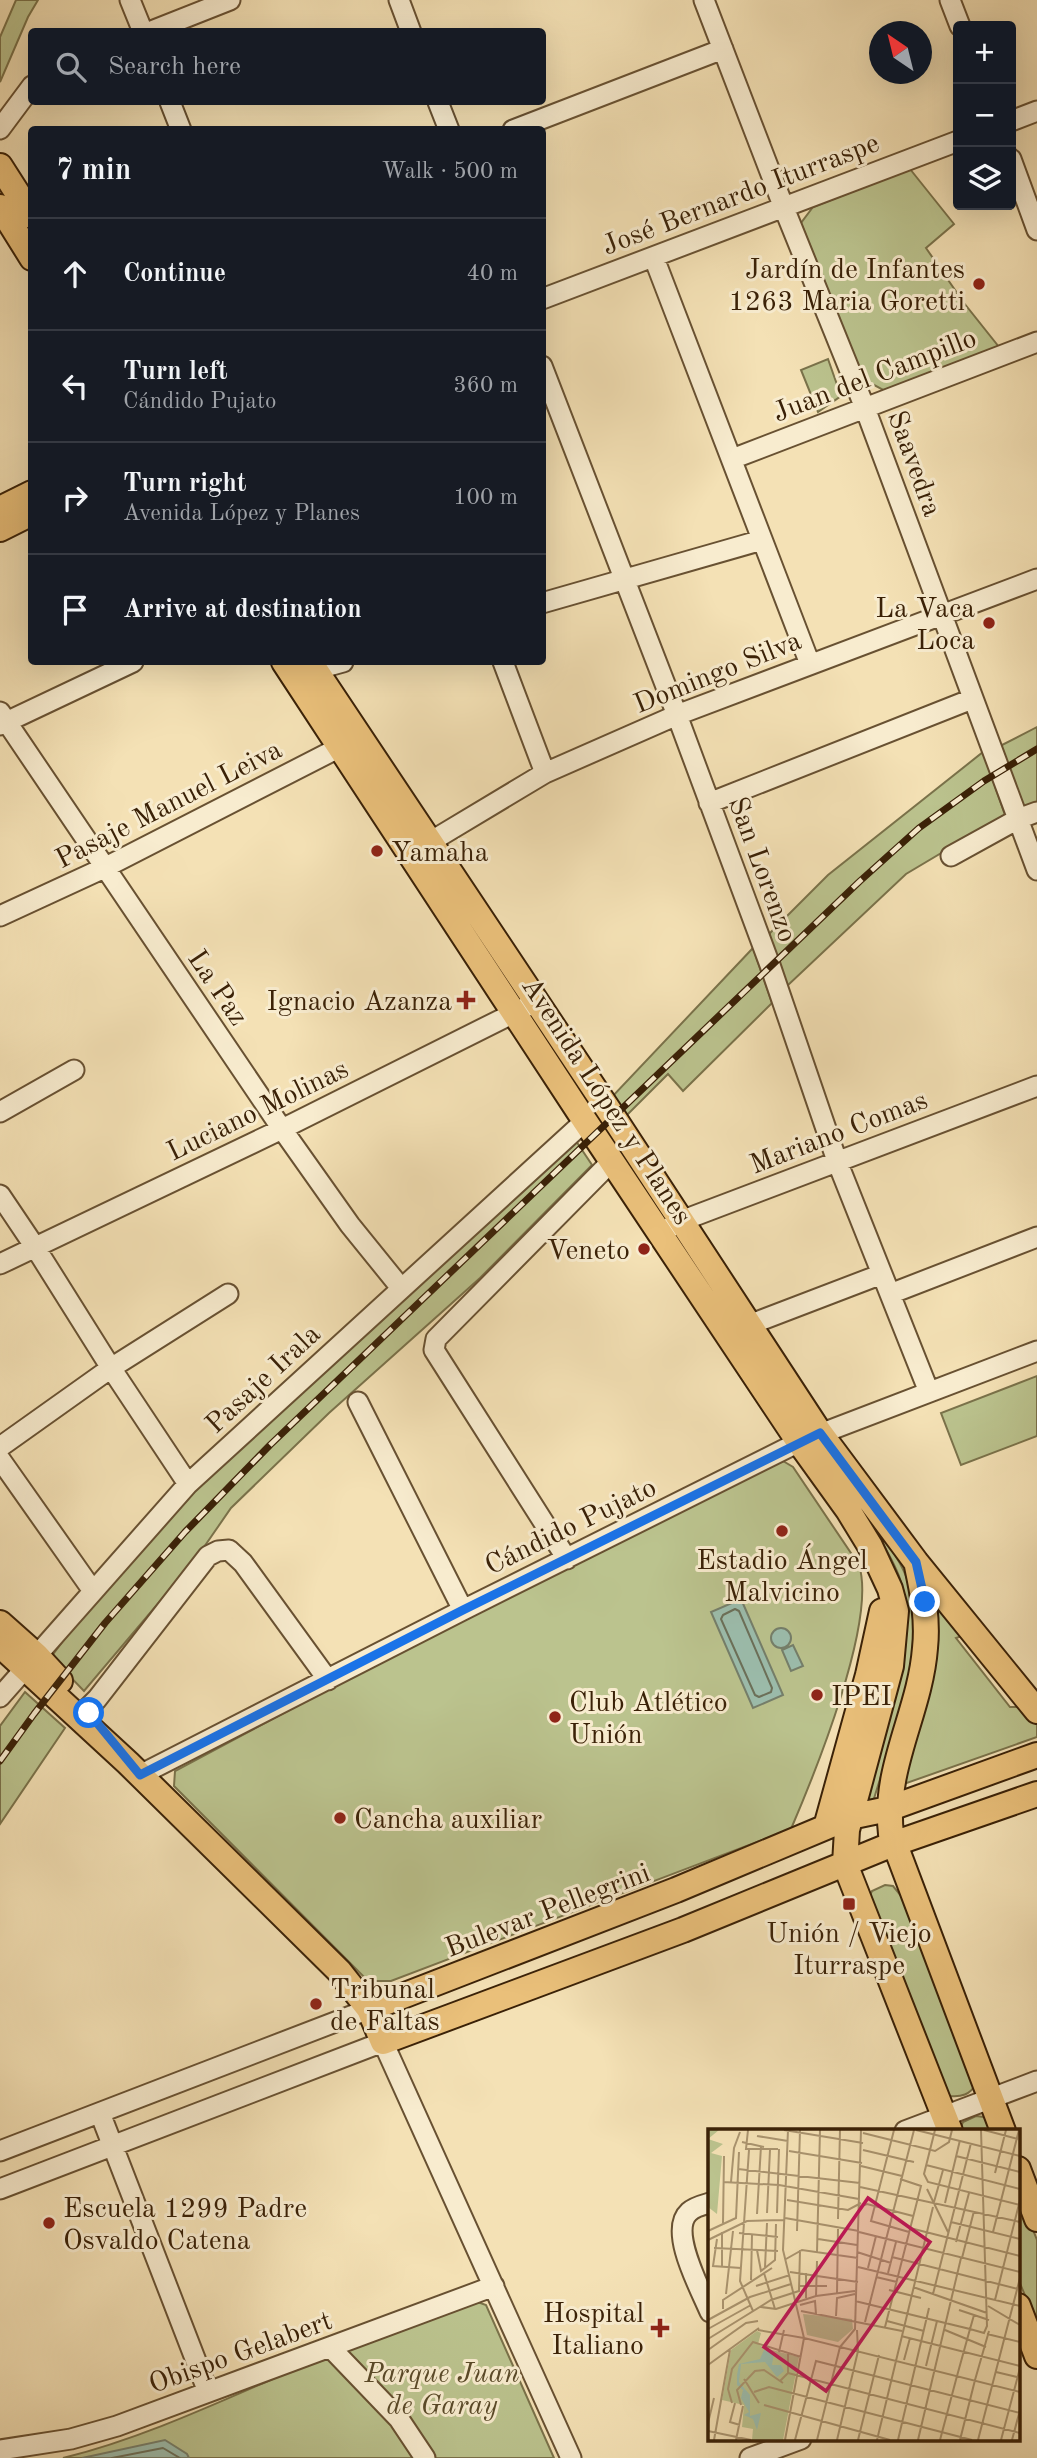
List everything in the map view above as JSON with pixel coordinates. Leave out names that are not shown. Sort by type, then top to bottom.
[{"type":"main road","points":[[0,166],[28,210]]},
{"type":"main road","points":[[0,207],[28,252]]},
{"type":"main road","name":"Avenida López y Planes","points":[[300,667],[525,1007],[681,1221],[738,1329],[809,1438],[890,1589],[896,1611],[891,1666],[850,1817],[845,1843],[845,1864]]},
{"type":"main road","name":"Avenida López y Planes","points":[[350,742],[430,842],[525,1007],[585,1121],[661,1234],[738,1329]]},
{"type":"main road","name":"Avenida López y Planes","points":[[809,1438],[916,1562],[1037,1711]]},
{"type":"main road","name":"Avenida López y Planes","points":[[916,1562],[925,1602],[925,1649],[919,1683],[890,1788],[888,1809],[893,1844],[1002,2129]]},
{"type":"main road","name":"Avenida López y Planes","points":[[826,1827],[877,1638],[882,1610],[882,1572]]},
{"type":"main road","points":[[0,1623],[30,1662],[339,1972],[369,2009],[383,2042],[683,1930],[893,1844],[1037,1794]]},
{"type":"main road","points":[[0,1645],[30,1662],[86,1710],[134,1769]]},
{"type":"main road","name":"Bulevar Pellegrini","points":[[369,2009],[646,1902],[850,1817],[888,1809],[1037,1755]]},
{"type":"main road","points":[[845,1864],[947,2124]]},
{"type":"main road","points":[[676,1890],[683,1930]]},
{"type":"main road","points":[[646,1902],[654,1941]]},
{"type":"main road","points":[[1020,2174],[1037,2219]]},
{"type":"main road","points":[[1020,2313],[1032,2352]]},
{"type":"street","points":[[130,0],[141,28]]},
{"type":"street","points":[[159,28],[230,0]]},
{"type":"street","points":[[399,0],[410,28]]},
{"type":"street","name":"Saavedra","points":[[704,0],[865,408],[1037,870]]},
{"type":"street","points":[[950,0],[958,21]]},
{"type":"street","points":[[523,126],[723,49]]},
{"type":"street","points":[[0,129],[28,91]]},
{"type":"street","points":[[171,105],[179,126]]},
{"type":"street","points":[[439,105],[447,126]]},
{"type":"street","points":[[1016,119],[1037,111]]},
{"type":"street","name":"José Bernardo Iturraspe","points":[[546,298],[953,143]]},
{"type":"street","points":[[1016,173],[1037,230]]},
{"type":"street","points":[[654,258],[810,664]]},
{"type":"street","name":"Juan del Campillo","points":[[732,459],[1037,342]]},
{"type":"street","name":"San Lorenzo","points":[[546,376],[770,965],[837,1161],[929,1392]]},
{"type":"street","points":[[546,602],[762,540]]},
{"type":"street","name":"Domingo Silva","points":[[430,842],[545,772],[677,715],[1037,579]]},
{"type":"street","points":[[2,720],[126,665]]},
{"type":"street","points":[[504,665],[545,772]]},
{"type":"street","points":[[709,803],[972,699]]},
{"type":"street","name":"La Paz","points":[[2,720],[350,1226],[401,1288]]},
{"type":"street","name":"Pasaje Manuel Leiva","points":[[0,916],[104,868],[350,742]]},
{"type":"street","points":[[951,856],[1018,819],[1037,812]]},
{"type":"street","name":"Luciano Molinas","points":[[0,1264],[282,1129],[525,1007]]},
{"type":"street","points":[[0,1112],[74,1070]]},
{"type":"street","name":"Mariano Comas","points":[[661,1234],[681,1221],[1037,1086]]},
{"type":"street","name":"Pasaje Irala","points":[[0,1697],[188,1484],[585,1121]]},
{"type":"street","points":[[567,1559],[434,1350],[436,1339],[612,1161]]},
{"type":"street","points":[[0,1195],[110,1368],[188,1484]]},
{"type":"street","points":[[890,1294],[1037,1237]]},
{"type":"street","points":[[738,1329],[882,1274]]},
{"type":"street","points":[[0,1447],[110,1368],[228,1294]]},
{"type":"street","name":"Cándido Pujato","points":[[134,1769],[328,1680],[809,1438],[1037,1352]]},
{"type":"street","points":[[358,1402],[463,1610]]},
{"type":"street","points":[[0,1459],[93,1591]]},
{"type":"street","points":[[86,1710],[208,1556],[218,1551],[229,1550],[243,1563],[328,1680]]},
{"type":"street","name":"Bulevar Pellegrini","points":[[0,2151],[369,2009]]},
{"type":"street","points":[[0,2189],[383,2042],[571,2458]]},
{"type":"street","points":[[917,2129],[947,2124],[990,2098],[1037,2081]]},
{"type":"street","points":[[100,2113],[208,2392]]},
{"type":"street","points":[[708,2204],[690,2211],[682,2222],[681,2232],[686,2253],[708,2307]]},
{"type":"street","name":"Obispo Gelabert","points":[[0,2450],[71,2439],[117,2426],[494,2286]]},
{"type":"street","points":[[330,2347],[399,2419],[425,2458]]},
{"type":"street","points":[[761,2452],[798,2440]]},
{"type":"green space","points":[[16,0],[38,0],[0,82],[0,37]]},
{"type":"green space","points":[[910,169],[954,224],[926,248],[999,347],[885,391],[863,379],[801,223],[813,207]]},
{"type":"green space","points":[[828,359],[841,396],[818,412],[801,370]]},
{"type":"green space","points":[[1037,727],[1037,803],[1024,808],[1000,746]]},
{"type":"green space","points":[[983,752],[1005,815],[906,874],[786,987],[768,935],[828,875]]},
{"type":"green space","points":[[753,948],[772,1003],[683,1091],[668,1074],[623,1119],[609,1100]]},
{"type":"green space","points":[[576,1141],[592,1165],[480,1278],[329,1413],[231,1508],[195,1560],[84,1691],[51,1657],[73,1628],[204,1481]]},
{"type":"green space","points":[[1037,1376],[1037,1436],[961,1465],[941,1413]]},
{"type":"green space","name":"Club Atlético Unión","points":[[783,1461],[793,1467],[859,1565],[862,1590],[852,1658],[841,1697],[791,1829],[391,1981],[368,1981],[174,1786],[175,1771],[417,1642]]},
{"type":"green space","points":[[867,1517],[893,1552],[906,1576],[913,1602],[914,1630],[912,1659],[899,1719],[873,1802],[862,1805],[897,1692],[906,1633],[906,1605],[900,1579]]},
{"type":"green space","points":[[942,1608],[965,1635],[956,1638],[1010,1707],[1021,1707],[1037,1723],[1037,1737],[901,1785],[934,1613]]},
{"type":"green space","points":[[25,1692],[65,1728],[0,1824],[0,1726]]},
{"type":"green space","points":[[885,1885],[893,1886],[902,1897],[976,2084],[965,2094],[950,2096],[944,2090],[868,1899],[872,1891]]},
{"type":"green space","points":[[976,2116],[984,2117],[993,2129],[960,2129],[963,2122]]},
{"type":"green space","points":[[1020,2197],[1037,2240],[1037,2323],[1020,2284]]},
{"type":"green space","name":"Parque Juan de Garay","points":[[472,2300],[486,2305],[554,2458],[63,2458],[153,2429],[341,2350]]},
{"type":"water","points":[[741,1599],[783,1695],[753,1708],[711,1612]]},
{"type":"water","points":[[781,1628],[788,1631],[791,1638],[788,1645],[781,1648],[774,1645],[771,1638],[774,1631]]},
{"type":"water","points":[[793,1645],[803,1666],[791,1671],[782,1650]]},
{"type":"water","points":[[165,2440],[189,2458],[82,2458]]},
{"type":"railway","points":[[0,1761],[105,1623],[185,1532],[270,1445],[860,881],[919,828],[984,781],[1037,749]]},
{"type":"place","name":"Jardín de Infantes 1263 Maria Goretti","points":[[979,284]]},
{"type":"place","name":"La Vaca Loca","points":[[989,623]]},
{"type":"place","name":"Yamaha","points":[[377,851]]},
{"type":"place","name":"Ignacio Azanza","points":[[466,1000]]},
{"type":"place","name":"Veneto","points":[[644,1249]]},
{"type":"place","name":"Estadio Ángel Malvicino","points":[[782,1531]]},
{"type":"place","name":"IPEI","points":[[817,1695]]},
{"type":"place","name":"Club Atlético Unión","points":[[555,1717]]},
{"type":"place","name":"Cancha auxiliar","points":[[340,1818]]},
{"type":"place","name":"Unión / Viejo Iturraspe","points":[[849,1904]]},
{"type":"place","name":"Tribunal de Faltas","points":[[316,2004]]},
{"type":"place","name":"Escuela 1299 Padre Osvaldo Catena","points":[[49,2223]]},
{"type":"place","name":"Hospital Italiano","points":[[660,2328]]},
{"type":"route","points":[[89,1713],[140,1775],[463,1610],[820,1433],[916,1562],[925,1602]]}]
